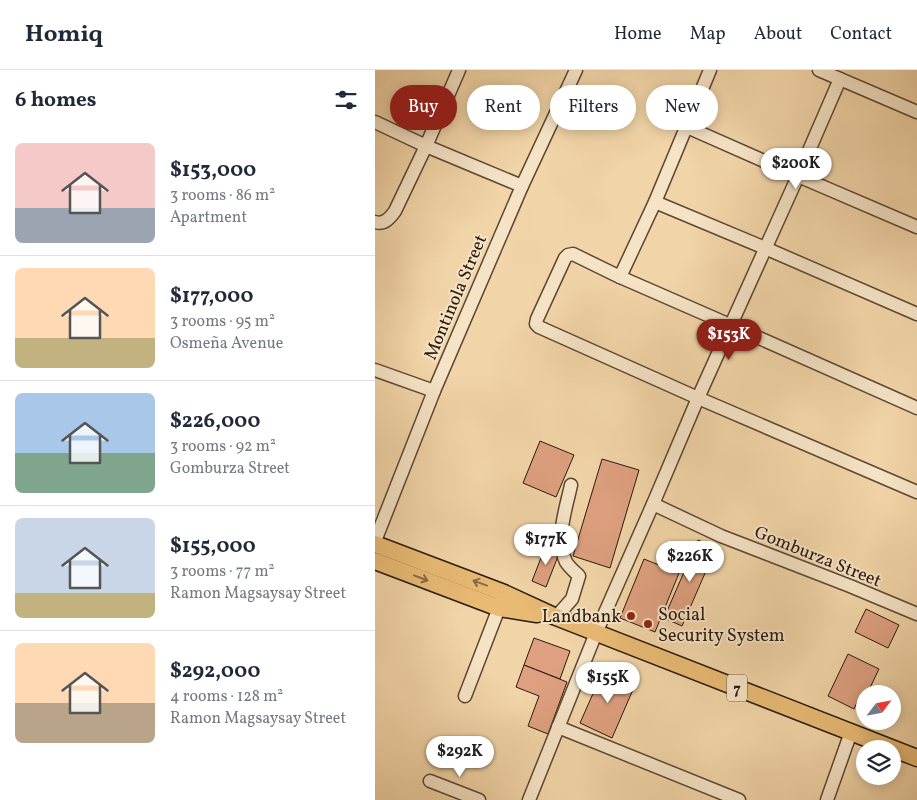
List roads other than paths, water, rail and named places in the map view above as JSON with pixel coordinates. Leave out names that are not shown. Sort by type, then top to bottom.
[{"type":"main road","name":"7","points":[[375,542],[502,600]]},
{"type":"main road","name":"7","points":[[375,561],[556,617],[917,758]]},
{"type":"street","points":[[375,222],[379,224],[384,222],[391,218],[395,211],[459,70]]},
{"type":"street","name":"Montinola Street","points":[[375,542],[434,391],[522,186],[576,70]]},
{"type":"street","points":[[704,85],[710,70]]},
{"type":"street","points":[[819,70],[917,112]]},
{"type":"street","points":[[529,800],[596,633],[730,325],[840,79]]},
{"type":"street","points":[[375,122],[426,146],[522,186]]},
{"type":"street","points":[[620,277],[686,130]]},
{"type":"street","points":[[694,130],[917,227]]},
{"type":"street","points":[[655,202],[917,314]]},
{"type":"street","points":[[917,408],[620,277],[573,254],[565,258],[537,319],[536,324],[539,327],[917,492]]},
{"type":"street","points":[[375,370],[434,391]]},
{"type":"street","points":[[556,617],[573,599],[579,576],[566,563],[561,529],[571,485]]},
{"type":"street","name":"Gomburza Street","points":[[653,504],[721,536],[917,614]]},
{"type":"street","points":[[465,696],[502,600]]},
{"type":"street","points":[[558,727],[739,800]]},
{"type":"street","points":[[827,800],[851,732]]},
{"type":"street","points":[[430,781],[479,800]]},
{"type":"place","name":"Landbank","points":[[631,616]]},
{"type":"place","name":"Social Security System","points":[[648,624]]}]
